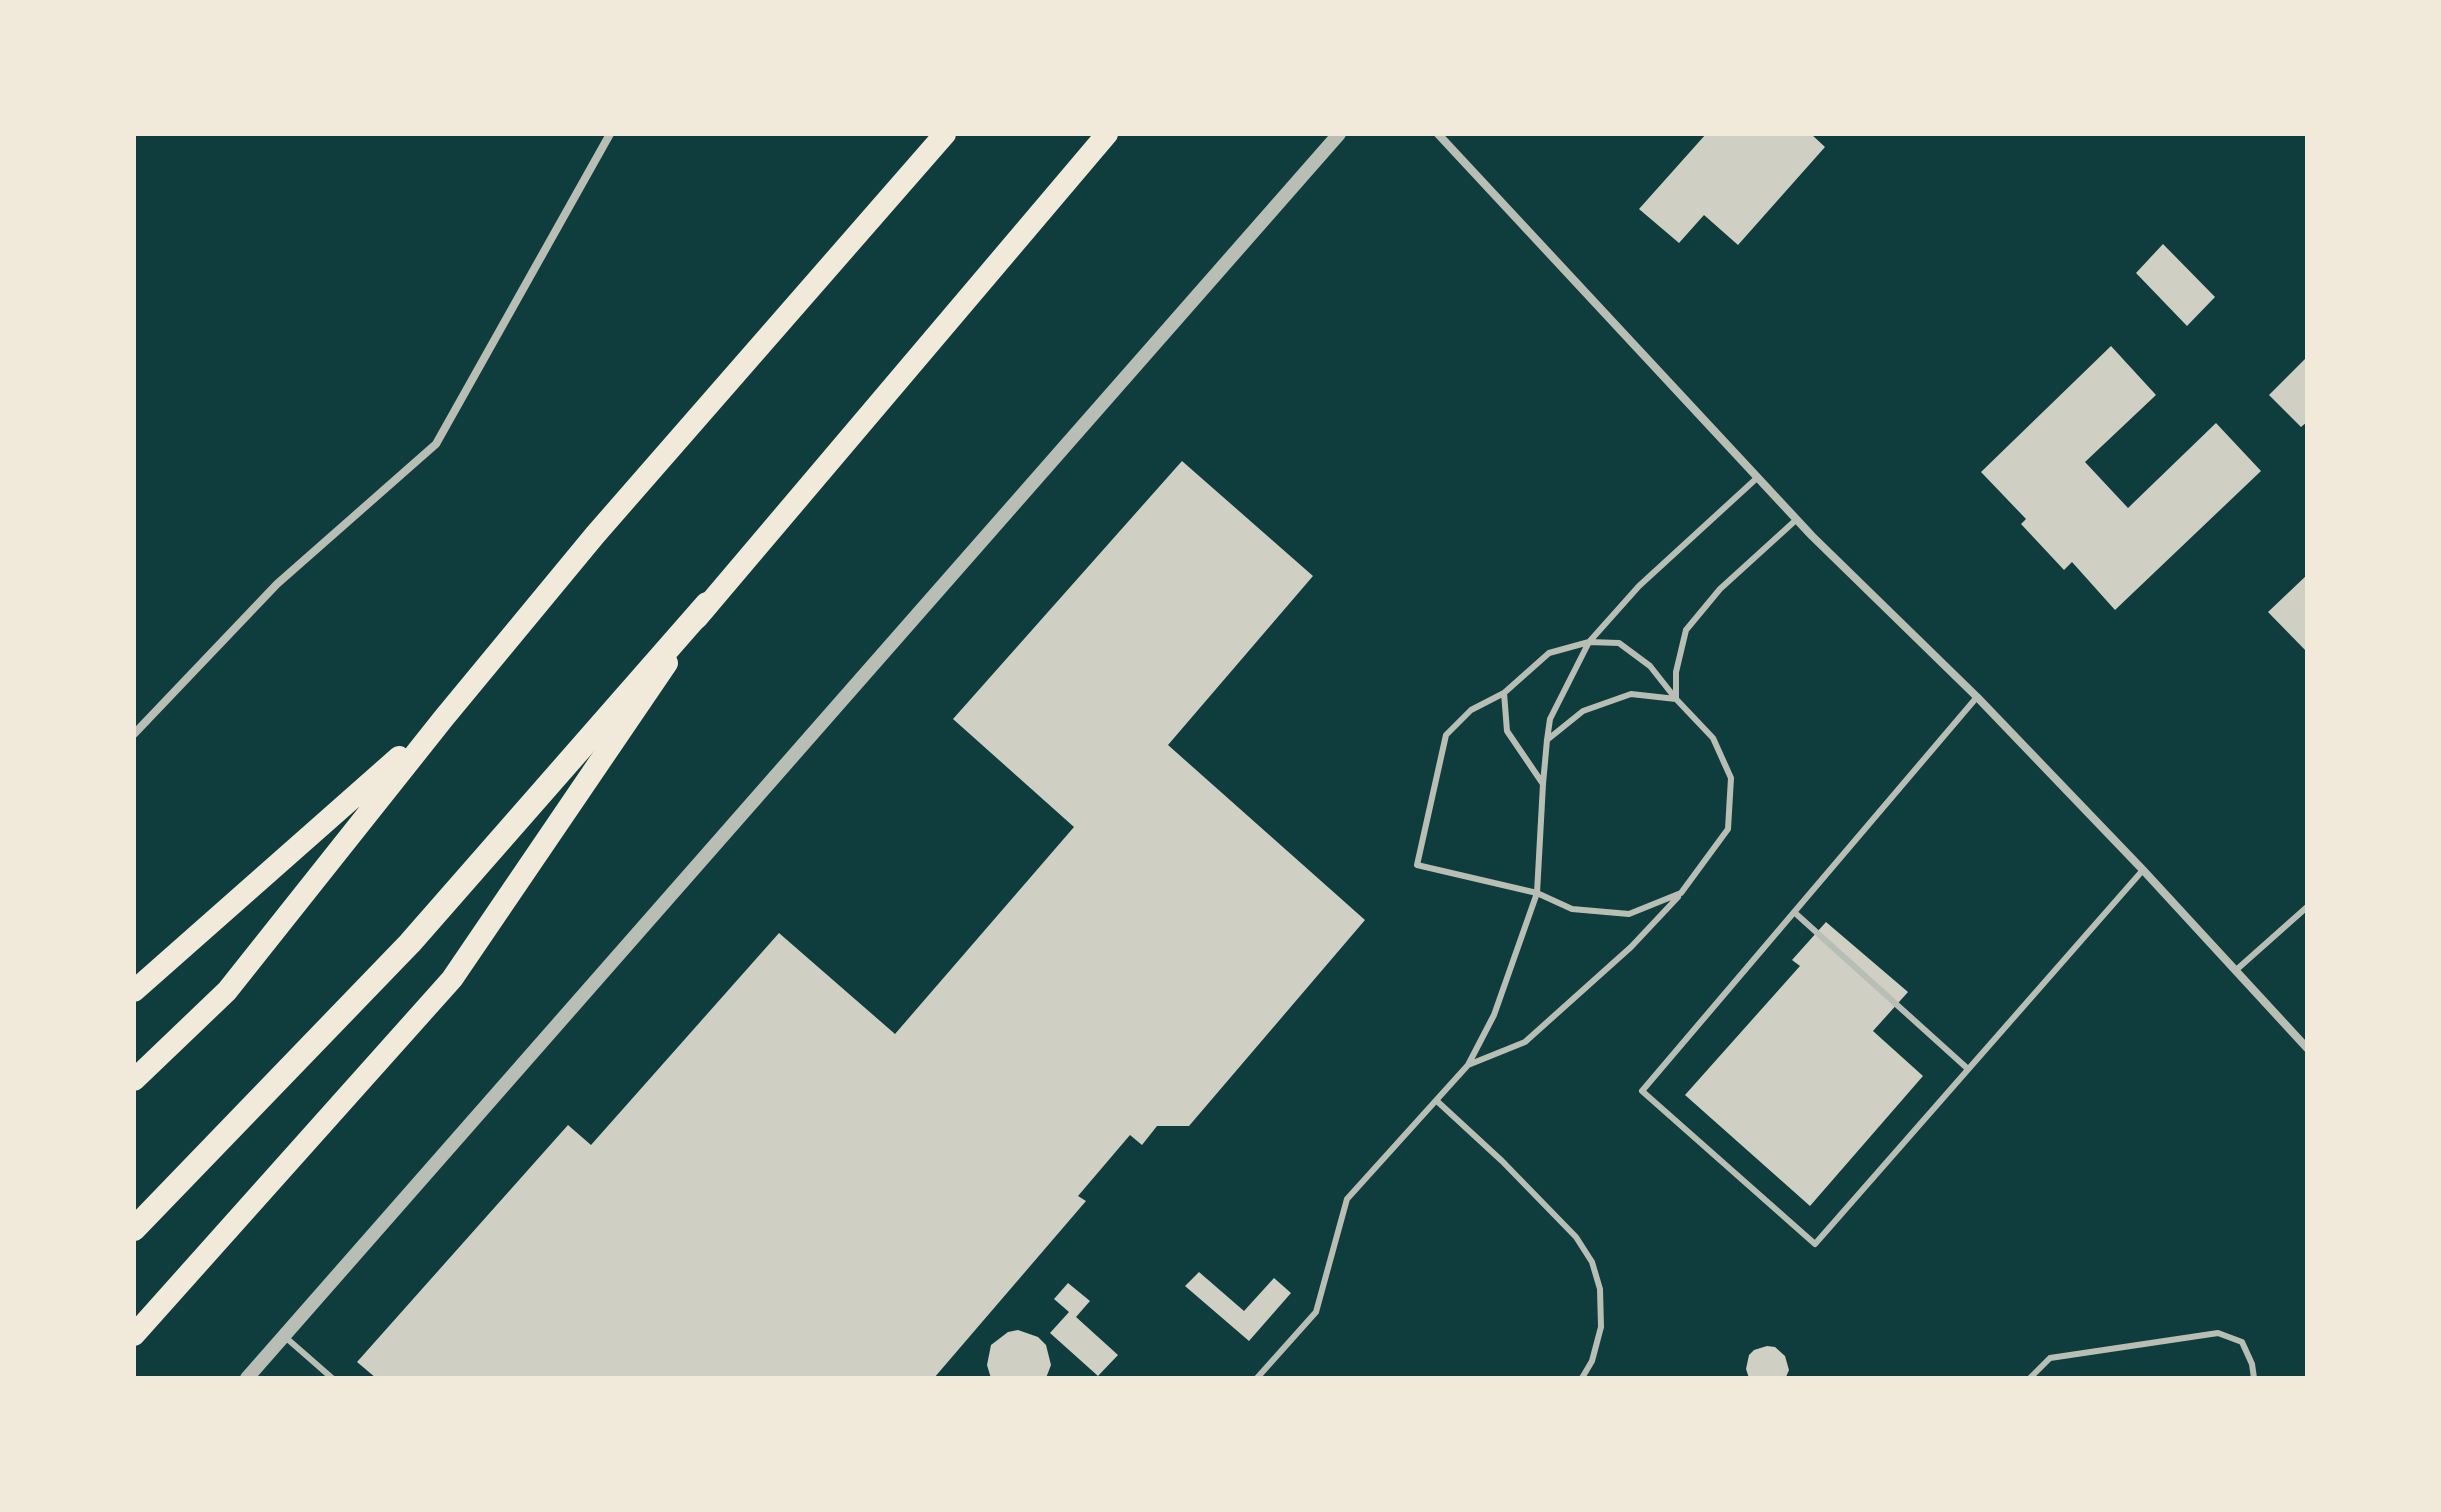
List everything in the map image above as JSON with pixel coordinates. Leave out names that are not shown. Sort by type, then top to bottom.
[{"type":"highway","points":[[134,1080],[227,991],[443,719],[595,535],[945,134]]},
{"type":"highway","points":[[134,1229],[410,943],[707,604],[1107,134]]},
{"type":"highway","points":[[134,1335],[452,979],[707,604]]},
{"type":"highway","points":[[134,991],[443,719]]},
{"type":"street","points":[[134,734],[277,584],[436,444],[610,134]]},
{"type":"street","points":[[247,1378],[1339,134]]},
{"type":"street","points":[[1438,134],[1797,519],[1977,697],[2143,870],[2307,1048]]},
{"type":"lane","points":[[1257,1378],[1316,1312],[1347,1199],[1438,1102],[1468,1065],[1494,1015],[1537,893],[1550,719],[1589,642],[1639,586],[1758,477]]},
{"type":"lane","points":[[1676,699],[1676,672],[1686,630],[1720,589],[1797,519]]},
{"type":"lane","points":[[1468,1065],[1525,1042],[1631,947],[1681,893],[1728,829],[1731,778],[1713,738],[1650,666],[1619,643],[1589,642],[1549,653],[1504,693],[1471,710],[1446,735],[1417,865],[1537,893],[1572,909],[1629,914],[1681,893]]},
{"type":"lane","points":[[1504,693],[1507,731],[1543,784]]},
{"type":"lane","points":[[1547,740],[1583,711],[1631,694],[1676,699]]},
{"type":"lane","points":[[1977,697],[1642,1091],[1815,1244],[2143,870]]},
{"type":"lane","points":[[2235,971],[2307,907]]},
{"type":"lane","points":[[1794,912],[1968,1069]]},
{"type":"lane","points":[[1438,1102],[1502,1161],[1576,1237],[1592,1262],[1600,1289],[1601,1327],[1592,1361],[1582,1378]]},
{"type":"lane","points":[[2030,1378],[2050,1358],[2218,1333],[2242,1342],[2252,1364],[2254,1378]]},
{"type":"lane","points":[[284,1336],[332,1378]]},
{"type":"building","points":[[1706,134],[1811,134],[1825,147],[1738,245],[1704,215],[1679,243],[1639,209]]},
{"type":"building","points":[[2163,244],[2215,297],[2187,326],[2136,273]]},
{"type":"building","points":[[2111,346],[2156,395],[2085,462],[2128,508],[2216,423],[2261,471],[2115,610],[2072,562],[2064,570],[2021,524],[2026,519],[1981,472]]},
{"type":"building","points":[[2307,357],[2307,422],[2301,427],[2269,395]]},
{"type":"building","points":[[1182,461],[1313,576],[1168,745],[1365,920],[1189,1126],[1157,1126],[1142,1145],[1130,1135],[1078,1196],[1086,1201],[934,1378],[376,1378],[357,1362],[568,1125],[591,1145],[779,933],[895,1034],[1074,827],[953,719]]},
{"type":"building","points":[[2307,575],[2307,652],[2268,612]]},
{"type":"building","points":[[1826,922],[1908,992],[1873,1031],[1923,1076],[1810,1206],[1685,1095],[1800,966],[1792,960]]},
{"type":"building","points":[[1199,1272],[1244,1311],[1274,1278],[1291,1293],[1249,1341],[1185,1286]]},
{"type":"building","points":[[1068,1283],[1090,1301],[1076,1317],[1118,1355],[1098,1376],[1050,1333],[1069,1312],[1054,1299]]},
{"type":"building","points":[[1018,1330],[1038,1337],[1046,1345],[1051,1365],[1046,1378],[991,1378],[987,1365],[991,1345],[1008,1332]]},
{"type":"building","points":[[1767,1346],[1775,1347],[1785,1356],[1789,1370],[1786,1377],[1749,1378],[1746,1369],[1749,1355]]}]
